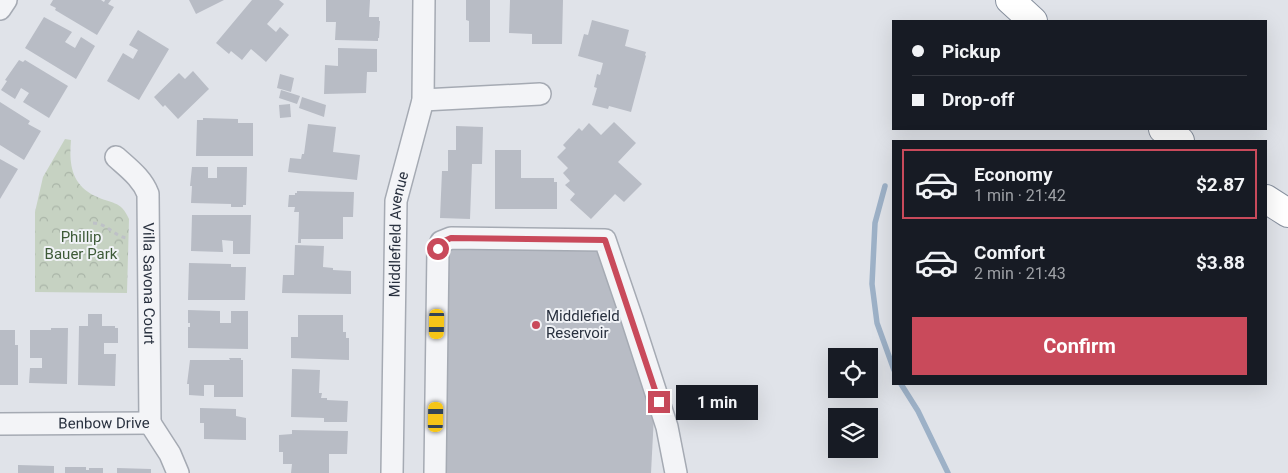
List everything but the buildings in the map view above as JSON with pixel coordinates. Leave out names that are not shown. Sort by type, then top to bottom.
[{"type":"highway","points":[[1010,0],[1032,20]]},
{"type":"highway","points":[[1165,130],[1179,140]]},
{"type":"highway","points":[[1267,200],[1288,213]]},
{"type":"street","points":[[0,9],[6,0]]},
{"type":"street","name":"Middlefield Avenue","points":[[392,473],[396,201],[422,100],[424,0]]},
{"type":"street","points":[[422,100],[540,94]]},
{"type":"street","name":"Villa Savona Court","points":[[116,157],[145,186],[148,194],[150,423]]},
{"type":"street","points":[[435,473],[438,249],[442,242],[451,238],[605,240],[664,419],[676,473]]},
{"type":"street","points":[[661,473],[664,419]]},
{"type":"street","name":"Benbow Drive","points":[[0,424],[150,423],[170,454],[178,473]]},
{"type":"path","points":[[93,223],[106,226],[122,237],[148,238]]},
{"type":"green space","name":"Phillip Bauer Park","points":[[65,139],[71,140],[71,165],[76,179],[81,186],[95,196],[119,205],[129,219],[127,293],[35,292],[35,212],[43,177]]},
{"type":"waterway","points":[[885,186],[875,223],[872,284],[877,323],[892,364]]},
{"type":"waterway","points":[[902,385],[918,411],[948,473]]},
{"type":"place","name":"Middlefield Reservoir","points":[[536,325]]},
{"type":"route","points":[[438,249],[442,242],[451,238],[605,240],[659,402]]}]
